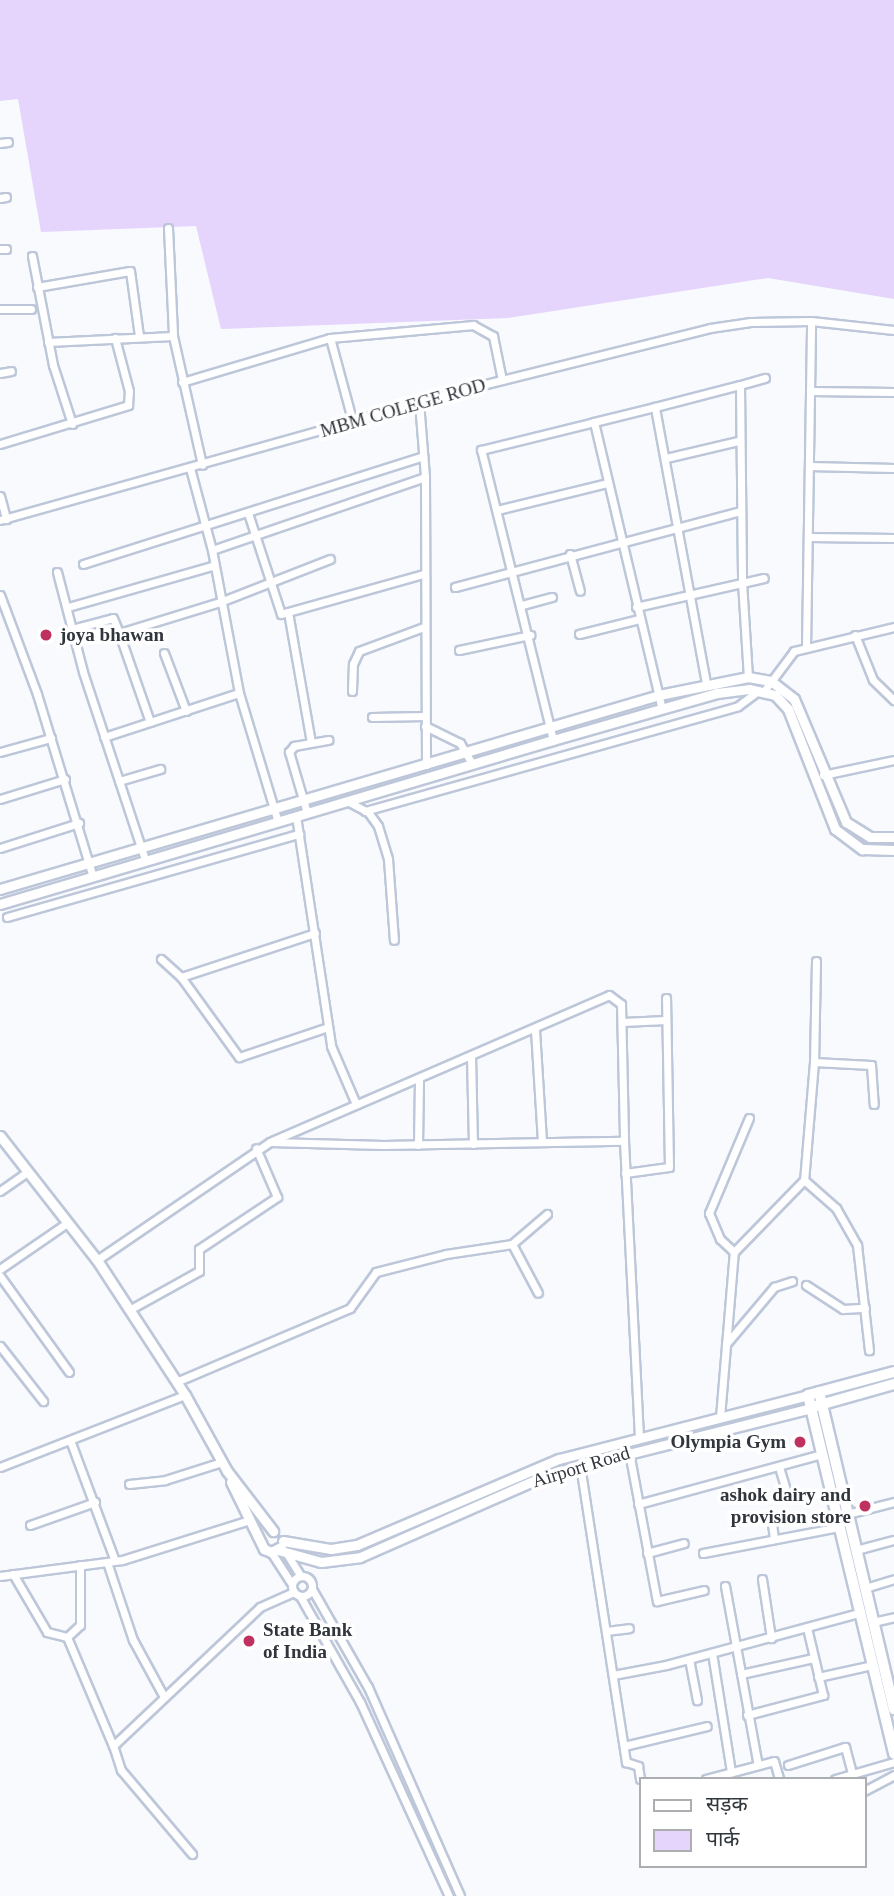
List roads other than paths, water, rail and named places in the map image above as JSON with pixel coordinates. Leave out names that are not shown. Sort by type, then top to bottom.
[{"type":"main road","name":"Airport Road","points":[[813,1393],[894,1372]]},
{"type":"main road","name":"Airport Road","points":[[816,1406],[894,1384]]},
{"type":"main road","points":[[813,1393],[847,1514],[894,1709]]},
{"type":"main road","points":[[816,1406],[822,1454],[894,1754]]},
{"type":"street","points":[[168,228],[173,336],[202,465]]},
{"type":"street","points":[[32,256],[48,342],[72,424]]},
{"type":"street","points":[[37,287],[130,271],[139,336]]},
{"type":"street","points":[[0,309],[31,309]]},
{"type":"street","points":[[806,648],[811,321]]},
{"type":"street","name":"MBM COLEGE ROD","points":[[3,519],[353,423],[419,402],[710,328],[751,322],[811,321],[894,330]]},
{"type":"street","points":[[182,382],[330,338],[427,327],[485,328],[493,336],[502,380]]},
{"type":"street","points":[[48,342],[173,336]]},
{"type":"street","points":[[0,444],[128,405],[129,391],[115,338]]},
{"type":"street","points":[[330,338],[353,423]]},
{"type":"street","points":[[0,373],[11,371]]},
{"type":"street","points":[[553,740],[530,635],[481,450],[765,379]]},
{"type":"street","points":[[740,385],[738,441],[741,582],[748,677]]},
{"type":"street","points":[[810,391],[894,392]]},
{"type":"street","points":[[419,402],[425,477],[422,574],[426,765]]},
{"type":"street","points":[[655,407],[706,683]]},
{"type":"street","points":[[594,422],[662,709]]},
{"type":"street","points":[[666,458],[738,441]]},
{"type":"street","points":[[83,564],[423,456]]},
{"type":"street","points":[[809,466],[894,468]]},
{"type":"street","points":[[190,468],[212,550],[212,566],[239,693],[278,822]]},
{"type":"street","points":[[212,550],[425,477]]},
{"type":"street","points":[[496,510],[607,483]]},
{"type":"street","points":[[0,496],[3,519]]},
{"type":"street","points":[[455,587],[678,524],[740,511]]},
{"type":"street","points":[[248,513],[281,614],[422,574]]},
{"type":"street","points":[[809,537],[894,538]]},
{"type":"street","points":[[570,554],[580,591]]},
{"type":"street","points":[[119,633],[220,602],[330,559]]},
{"type":"street","points":[[68,607],[212,566]]},
{"type":"street","points":[[57,572],[104,737],[141,847],[146,875]]},
{"type":"street","points":[[636,607],[691,592],[764,578]]},
{"type":"street","points":[[0,595],[65,779],[93,877]]},
{"type":"street","points":[[522,605],[552,597]]},
{"type":"street","points":[[288,612],[311,742]]},
{"type":"street","points":[[72,629],[113,618],[150,722]]},
{"type":"street","points":[[579,634],[639,619]]},
{"type":"street","points":[[352,691],[352,664],[359,652],[424,627]]},
{"type":"street","points":[[365,811],[738,706],[771,681],[786,658],[806,648],[894,627]]},
{"type":"street","points":[[459,650],[530,635]]},
{"type":"street","points":[[855,635],[873,680],[894,700]]},
{"type":"street","points":[[164,653],[186,711]]},
{"type":"street","points":[[0,889],[659,695],[706,683],[748,677],[771,681],[794,699],[838,808],[857,832],[870,837],[894,837]]},
{"type":"street","points":[[0,904],[718,693],[762,690],[788,709],[830,821],[849,842],[862,849],[894,850]]},
{"type":"street","points":[[104,737],[239,693]]},
{"type":"street","points":[[372,716],[425,716]]},
{"type":"street","points":[[629,718],[633,734]]},
{"type":"street","points":[[425,726],[455,739],[472,764]]},
{"type":"street","points":[[0,752],[51,738]]},
{"type":"street","points":[[307,813],[289,752],[311,742],[328,740]]},
{"type":"street","points":[[812,777],[894,760]]},
{"type":"street","points":[[119,781],[160,769]]},
{"type":"street","points":[[0,799],[65,779]]},
{"type":"street","points":[[347,801],[365,811],[378,826],[388,859],[394,940]]},
{"type":"street","points":[[296,816],[331,1046],[356,1104]]},
{"type":"street","points":[[0,848],[79,823]]},
{"type":"street","points":[[7,917],[146,875],[299,834]]},
{"type":"street","points":[[181,977],[315,933]]},
{"type":"street","points":[[161,959],[181,977],[239,1057],[328,1027]]},
{"type":"street","points":[[720,1417],[734,1252],[804,1180],[814,1062],[816,961]]},
{"type":"street","points":[[97,1260],[256,1148],[535,1030],[609,995],[619,999],[622,1022],[625,1173],[639,1438]]},
{"type":"street","points":[[625,1173],[669,1167],[666,999]]},
{"type":"street","points":[[622,1022],[666,1020]]},
{"type":"street","points":[[535,1030],[542,1142]]},
{"type":"street","points":[[471,1056],[473,1144]]},
{"type":"street","points":[[814,1062],[871,1066],[874,1104]]},
{"type":"street","points":[[418,1145],[419,1078]]},
{"type":"street","points":[[734,1252],[720,1239],[709,1213],[749,1118]]},
{"type":"street","points":[[0,1136],[97,1260],[185,1395],[261,1538],[264,1549],[278,1552],[301,1576],[311,1581],[312,1589],[368,1687],[460,1896]]},
{"type":"street","points":[[270,1142],[418,1145],[624,1141]]},
{"type":"street","points":[[129,1310],[200,1271],[199,1249],[277,1196],[256,1148]]},
{"type":"street","points":[[0,1191],[27,1172]]},
{"type":"street","points":[[804,1180],[836,1208],[857,1245],[870,1350]]},
{"type":"street","points":[[176,1382],[350,1308],[376,1272],[446,1254],[512,1244],[547,1214]]},
{"type":"street","points":[[0,1269],[66,1223]]},
{"type":"street","points":[[512,1244],[538,1293]]},
{"type":"street","points":[[0,1276],[69,1371]]},
{"type":"street","points":[[726,1344],[774,1287],[792,1281]]},
{"type":"street","points":[[806,1284],[843,1309],[865,1308]]},
{"type":"street","points":[[0,1346],[43,1402]]},
{"type":"street","name":"Airport Road","points":[[282,1541],[331,1549],[357,1545],[559,1459],[813,1393]]},
{"type":"street","points":[[0,1467],[185,1395]]},
{"type":"street","name":"Airport Road","points":[[278,1552],[321,1562],[360,1557],[548,1474],[816,1406]]},
{"type":"street","points":[[70,1440],[95,1502],[133,1640],[163,1695]]},
{"type":"street","points":[[629,1452],[657,1601],[704,1590]]},
{"type":"street","points":[[638,1504],[822,1454]]},
{"type":"street","points":[[580,1465],[626,1762],[638,1766],[640,1777]]},
{"type":"street","points":[[128,1484],[165,1480],[224,1466]]},
{"type":"street","points":[[224,1466],[282,1541],[278,1552],[295,1591],[360,1702],[449,1896]]},
{"type":"street","points":[[779,1466],[785,1487]]},
{"type":"street","points":[[30,1525],[95,1502]]},
{"type":"street","points":[[847,1514],[894,1502]]},
{"type":"street","points":[[0,1576],[111,1561],[250,1520]]},
{"type":"street","points":[[772,1524],[774,1539]]},
{"type":"street","points":[[703,1553],[839,1527]]},
{"type":"street","points":[[261,1538],[273,1531]]},
{"type":"street","points":[[856,1550],[894,1540]]},
{"type":"street","points":[[647,1553],[684,1543]]},
{"type":"street","points":[[67,1637],[80,1625],[80,1564]]},
{"type":"street","points":[[13,1574],[47,1632],[67,1637]]},
{"type":"street","points":[[295,1591],[301,1576]]},
{"type":"street","points":[[762,1579],[771,1638]]},
{"type":"street","points":[[865,1588],[894,1579]]},
{"type":"street","points":[[725,1586],[758,1765]]},
{"type":"street","points":[[113,1746],[163,1695],[260,1607],[295,1591],[312,1589]]},
{"type":"street","points":[[613,1675],[689,1659],[859,1613]]},
{"type":"street","points":[[873,1622],[894,1617]]},
{"type":"street","points":[[606,1631],[629,1628]]},
{"type":"street","points":[[747,1715],[823,1695],[807,1628]]},
{"type":"street","points":[[67,1637],[121,1770],[192,1854]]},
{"type":"street","points":[[712,1653],[731,1772]]},
{"type":"street","points":[[741,1674],[813,1658]]},
{"type":"street","points":[[689,1659],[697,1700]]},
{"type":"street","points":[[818,1677],[872,1665]]},
{"type":"street","points":[[624,1746],[707,1726]]},
{"type":"street","points":[[788,1765],[845,1747],[852,1773]]},
{"type":"street","points":[[712,1777],[774,1761],[778,1777]]},
{"type":"street","points":[[841,1777],[894,1762]]},
{"type":"street","points":[[866,1790],[894,1775]]},
{"type":"place","name":"joya bhawan","points":[[46,635]]},
{"type":"place","name":"Olympia Gym","points":[[800,1442]]},
{"type":"place","name":"ashok dairy and provision store","points":[[865,1506]]},
{"type":"place","name":"State Bank of India","points":[[249,1641]]}]
